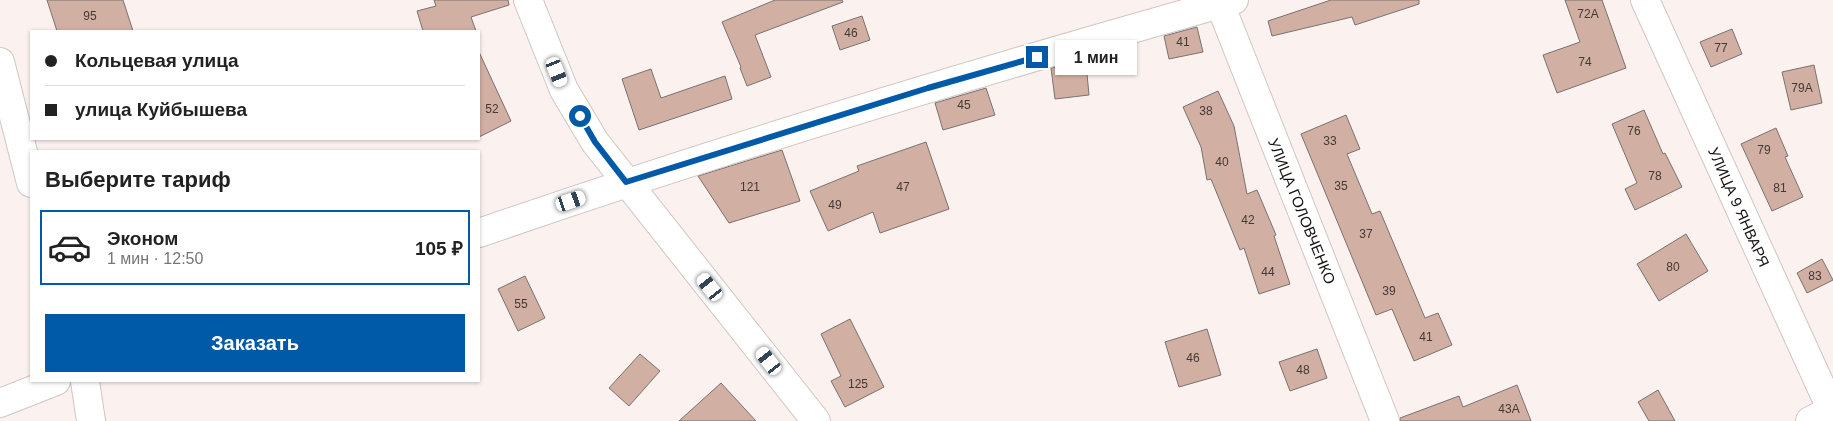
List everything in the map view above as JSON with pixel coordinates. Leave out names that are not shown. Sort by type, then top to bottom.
[{"type":"street","points":[[528,0],[564,90],[595,142],[816,421]]},
{"type":"street","name":"УЛИЦА 9 ЯНВАРЯ","points":[[1645,0],[1827,413]]},
{"type":"street","points":[[480,233],[626,182],[928,88],[1225,1]]},
{"type":"street","name":"УЛИЦА ГОЛОВЧЕНКО","points":[[1225,1],[1384,421]]},
{"type":"street","points":[[0,62],[30,179]]},
{"type":"street","points":[[0,403],[53,382]]},
{"type":"street","points":[[85,382],[91,421]]},
{"type":"building","points":[[47,0],[123,0],[133,30],[57,30]]},
{"type":"building","points":[[434,0],[508,0],[509,5],[471,17],[476,30],[423,30],[417,11],[436,6]]},
{"type":"building","points":[[775,0],[842,0],[843,2],[755,35],[771,77],[747,86],[722,22]]},
{"type":"building","points":[[1331,0],[1419,0],[1419,4],[1355,25],[1352,17],[1272,36],[1268,21]]},
{"type":"building","points":[[1565,0],[1602,0],[1626,68],[1557,93],[1543,55],[1580,42]]},
{"type":"building","points":[[862,16],[870,40],[840,50],[832,26]]},
{"type":"building","points":[[1197,27],[1203,52],[1169,59],[1164,36]]},
{"type":"building","points":[[1732,29],[1742,54],[1711,67],[1700,42]]},
{"type":"building","points":[[480,54],[511,121],[480,136]]},
{"type":"building","points":[[1086,63],[1089,95],[1055,99],[1051,68]]},
{"type":"building","points":[[1814,65],[1822,103],[1791,110],[1782,72]]},
{"type":"building","points":[[651,69],[661,98],[725,76],[732,99],[639,130],[622,79]]},
{"type":"building","points":[[986,88],[995,115],[943,130],[935,103]]},
{"type":"building","points":[[1218,91],[1234,126],[1247,194],[1257,190],[1276,235],[1274,236],[1290,284],[1259,294],[1244,248],[1240,250],[1211,179],[1207,180],[1201,147],[1183,107]]},
{"type":"building","points":[[1644,110],[1663,154],[1665,153],[1682,187],[1635,210],[1625,189],[1637,183],[1612,124]]},
{"type":"building","points":[[1346,115],[1360,149],[1347,154],[1372,214],[1380,211],[1425,318],[1438,313],[1452,345],[1414,361],[1392,309],[1376,315],[1301,134]]},
{"type":"building","points":[[1776,128],[1788,156],[1785,157],[1803,197],[1772,211],[1741,144]]},
{"type":"building","points":[[926,142],[949,209],[880,233],[873,212],[828,231],[810,191],[859,171],[857,166]]},
{"type":"building","points":[[782,150],[800,201],[729,223],[698,176]]},
{"type":"building","points":[[1686,234],[1708,271],[1659,301],[1637,264]]},
{"type":"building","points":[[1822,259],[1833,280],[1807,293],[1797,273]]},
{"type":"building","points":[[525,276],[545,318],[518,331],[498,289]]},
{"type":"building","points":[[850,319],[884,387],[845,407],[831,381],[841,376],[821,334]]},
{"type":"building","points":[[1207,329],[1221,375],[1179,387],[1165,342]]},
{"type":"building","points":[[1317,349],[1327,378],[1290,391],[1279,362]]},
{"type":"building","points":[[640,354],[660,371],[629,406],[609,388]]},
{"type":"building","points":[[721,383],[756,421],[679,421]]},
{"type":"building","points":[[1517,385],[1531,421],[1400,421],[1400,418],[1459,396],[1463,407]]},
{"type":"building","points":[[1658,390],[1675,421],[1649,421],[1638,402]]},
{"type":"route","points":[[580,116],[595,142],[626,182],[928,88],[1037,57]]}]
